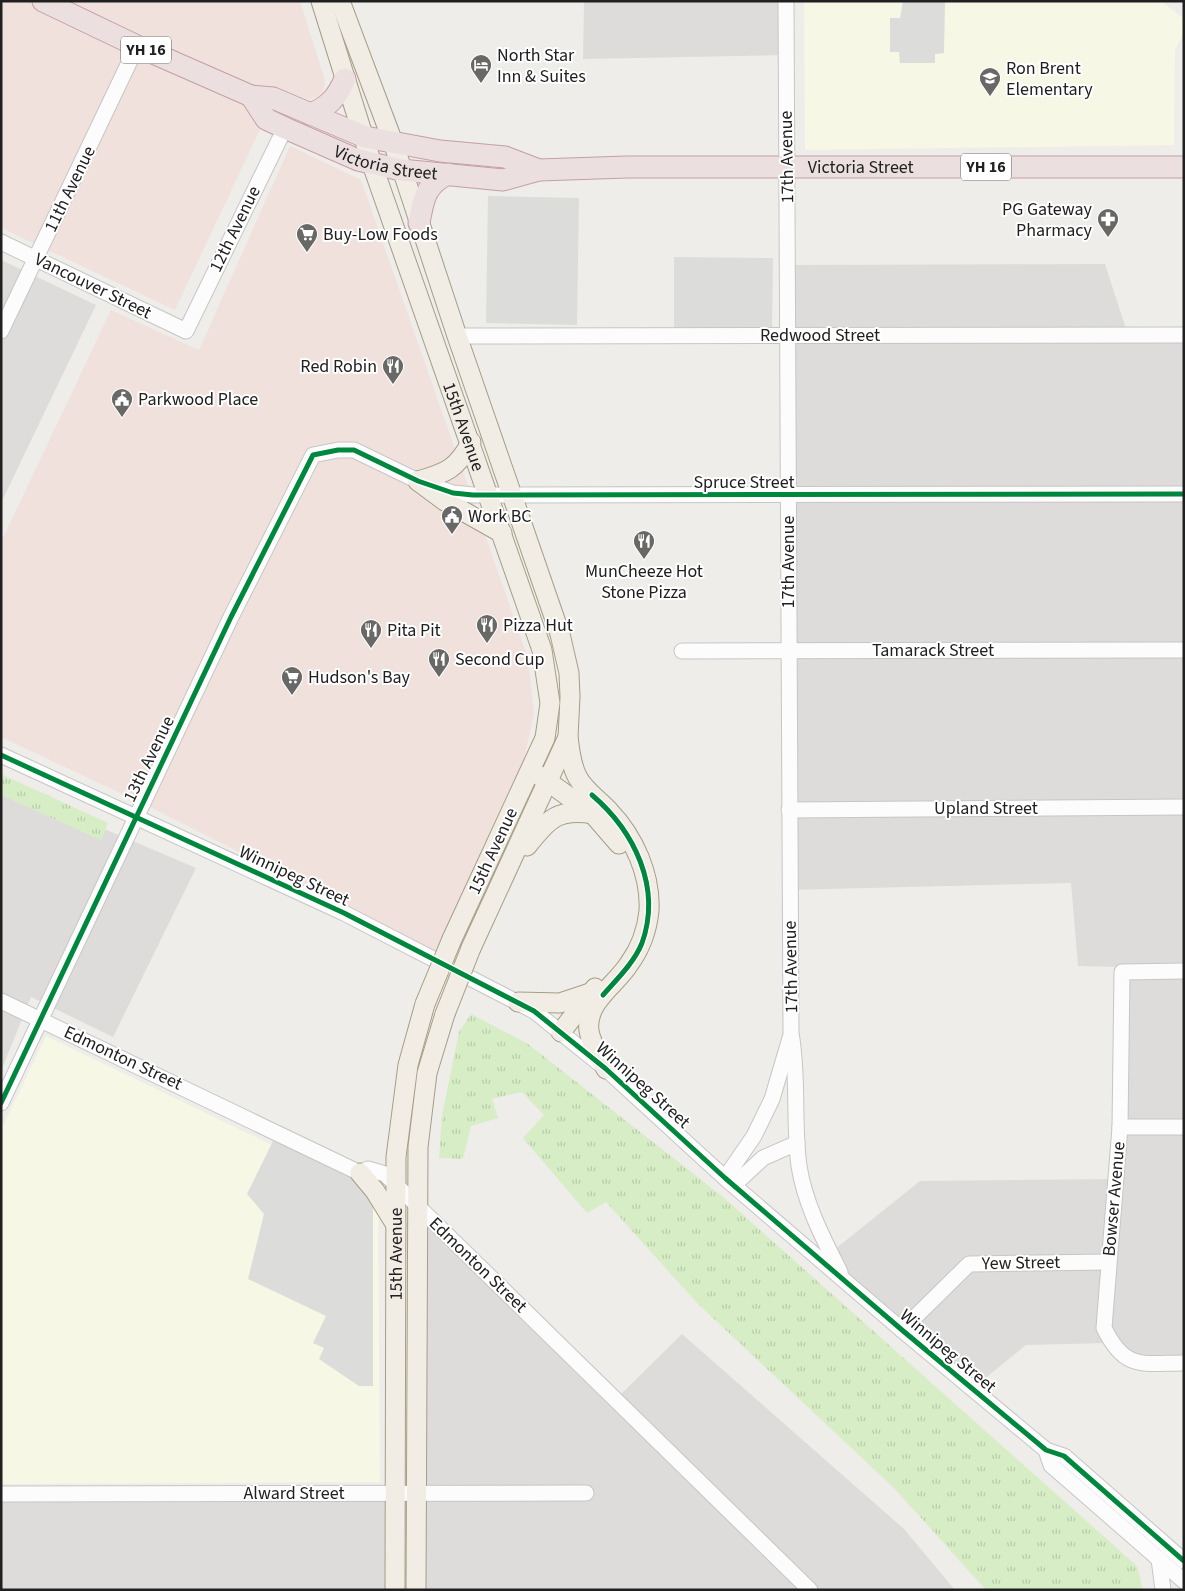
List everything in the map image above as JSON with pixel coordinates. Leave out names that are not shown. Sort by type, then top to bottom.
[{"type":"highway","name":"Victoria Street","points":[[43,1],[137,46],[251,96],[272,98],[365,137],[440,151],[505,157],[538,170]]},
{"type":"highway","points":[[310,114],[325,109],[337,97],[345,79]]},
{"type":"highway","name":"Victoria Street","points":[[251,96],[266,118],[327,148],[372,164],[401,170],[503,180],[538,170],[787,167],[1184,167]]},
{"type":"highway","points":[[419,223],[422,204],[428,190],[436,179],[448,174]]},
{"type":"main road","name":"15th Avenue","points":[[321,1],[372,164],[471,442],[542,650],[550,703],[545,738],[452,940],[425,1004],[408,1066],[401,1106],[395,1182],[395,1590]]},
{"type":"main road","name":"15th Avenue","points":[[340,1],[394,142],[401,170],[564,647],[570,697],[568,738],[471,948],[445,1014],[427,1073],[422,1110],[417,1205],[416,1590]]},
{"type":"main road","points":[[418,481],[452,470],[464,455],[471,442]]},
{"type":"main road","points":[[418,481],[445,501],[502,533]]},
{"type":"main road","points":[[568,738],[571,759],[578,778],[611,813],[634,845],[647,880],[649,911],[641,943],[629,966],[603,996],[591,1014],[590,1032],[606,1069]]},
{"type":"main road","points":[[531,770],[593,814],[624,850],[636,883],[637,912],[630,938],[620,957],[561,1032]]},
{"type":"main road","points":[[506,873],[542,827],[552,818],[570,812],[593,814]]},
{"type":"main road","points":[[518,1002],[560,1003],[591,993]]},
{"type":"main road","points":[[360,1173],[375,1191],[396,1226]]},
{"type":"street","name":"17th Avenue","points":[[786,1],[791,1033],[796,1061],[799,1166],[809,1207],[843,1278]]},
{"type":"street","name":"11th Avenue","points":[[1,331],[137,46]]},
{"type":"street","name":"12th Avenue","points":[[186,330],[285,128]]},
{"type":"street","name":"Vancouver Street","points":[[1,242],[186,330]]},
{"type":"street","name":"Redwood Street","points":[[457,336],[1184,335]]},
{"type":"street","name":"Spruce Street","points":[[313,455],[338,450],[354,450],[418,481],[453,493],[489,495],[1184,494]]},
{"type":"street","name":"13th Avenue","points":[[1,1103],[230,617],[313,455]]},
{"type":"street","name":"Tamarack Street","points":[[682,651],[1184,650]]},
{"type":"street","name":"Winnipeg Street","points":[[1,755],[344,914],[534,1011],[606,1069],[730,1182],[902,1330],[1046,1450],[1064,1456],[1184,1560]]},
{"type":"street","name":"Upland Street","points":[[789,810],[1184,807]]},
{"type":"street","name":"Bowser Avenue","points":[[1184,970],[1122,972],[1120,1127],[1104,1328],[1113,1347],[1135,1363],[1184,1363]]},
{"type":"street","name":"Edmonton Street","points":[[1,1001],[360,1173],[368,1169],[384,1174],[395,1182],[810,1590]]},
{"type":"street","name":"17th Avenue","points":[[730,1182],[772,1099],[791,1033]]},
{"type":"street","points":[[1120,1127],[1184,1127]]},
{"type":"street","points":[[730,1182],[763,1158],[797,1143]]},
{"type":"street","name":"Yew Street","points":[[902,1330],[969,1264],[1108,1262]]},
{"type":"street","name":"Winnipeg Street","points":[[1046,1450],[1052,1465],[1184,1581]]},
{"type":"street","name":"Alward Street","points":[[1,1494],[586,1493]]},
{"type":"street","points":[[1159,1560],[1163,1590]]},
{"type":"shaded area","points":[[1,1],[300,1],[325,80],[323,95],[308,100],[279,89],[175,310],[1,228]]},
{"type":"shaded area","points":[[584,1],[784,1],[783,55],[583,59]]},
{"type":"shaded area","name":"Ron Brent Elementary","points":[[804,1],[1161,1],[1184,19],[1184,33],[1175,50],[1174,145],[805,150]]},
{"type":"shaded area","points":[[903,1],[945,1],[944,53],[935,54],[935,63],[900,63],[899,52],[890,52],[890,18],[900,18]]},
{"type":"shaded area","name":"Parkwood Place","points":[[290,146],[361,180],[528,658],[534,714],[522,768],[437,952],[150,807],[1,737],[1,542],[111,310],[199,350]]},
{"type":"shaded area","points":[[488,196],[579,198],[577,325],[486,323]]},
{"type":"shaded area","points":[[674,257],[773,258],[772,330],[674,329]]},
{"type":"shaded area","points":[[1,260],[96,305],[1,503]]},
{"type":"shaded area","points":[[1105,264],[1126,329],[1184,328],[1184,1363],[1140,1365],[1108,1343],[1026,1345],[967,1393],[819,1262],[920,1181],[1115,1179],[1120,967],[1078,966],[1071,883],[786,890],[783,334],[795,265]]},
{"type":"shaded area","points":[[1,785],[196,868],[113,1037],[31,997],[1,1071]]},
{"type":"shaded area","points":[[46,1036],[378,1196],[380,1482],[1,1484],[1,1130]]},
{"type":"shaded area","points":[[275,1137],[351,1173],[373,1200],[373,1386],[359,1386],[319,1359],[324,1348],[313,1343],[326,1316],[248,1279],[264,1214],[247,1194]]},
{"type":"shaded area","points":[[412,1207],[614,1401],[682,1334],[904,1529],[955,1590],[1,1590],[1,1493],[411,1488]]},
{"type":"green space","points":[[1,774],[108,823],[101,840],[1,795]]},
{"type":"green space","points":[[471,1014],[528,1044],[723,1197],[1137,1566],[1143,1590],[986,1590],[895,1489],[697,1303],[606,1202],[587,1213],[523,1138],[544,1115],[522,1092],[492,1099],[498,1118],[471,1126],[463,1159],[439,1158],[442,1115],[459,1032]]},
{"type":"cycle path","points":[[1,1103],[231,617],[313,455],[338,450],[354,450],[418,481],[453,493],[473,495],[1184,494]]},
{"type":"cycle path","points":[[1,755],[344,913],[534,1011],[606,1069],[725,1178],[902,1330],[1046,1450],[1064,1456],[1184,1561]]},
{"type":"cycle path","points":[[592,795],[607,809],[632,843],[646,881],[649,901],[647,922],[639,950],[603,995]]},
{"type":"place","name":"North Star Inn & Suites","points":[[481,84]]},
{"type":"place","name":"Ron Brent Elementary","points":[[990,97]]},
{"type":"place","name":"PG Gateway Pharmacy","points":[[1108,238]]},
{"type":"place","name":"Buy-Low Foods","points":[[307,253]]},
{"type":"place","name":"Red Robin","points":[[393,385]]},
{"type":"place","name":"Parkwood Place","points":[[122,418]]},
{"type":"place","name":"Work BC","points":[[452,535]]},
{"type":"place","name":"MunCheeze Hot Stone Pizza","points":[[644,560]]},
{"type":"place","name":"Pizza Hut","points":[[487,644]]},
{"type":"place","name":"Pita Pit","points":[[371,649]]},
{"type":"place","name":"Second Cup","points":[[439,678]]},
{"type":"place","name":"Hudson's Bay","points":[[292,696]]}]
